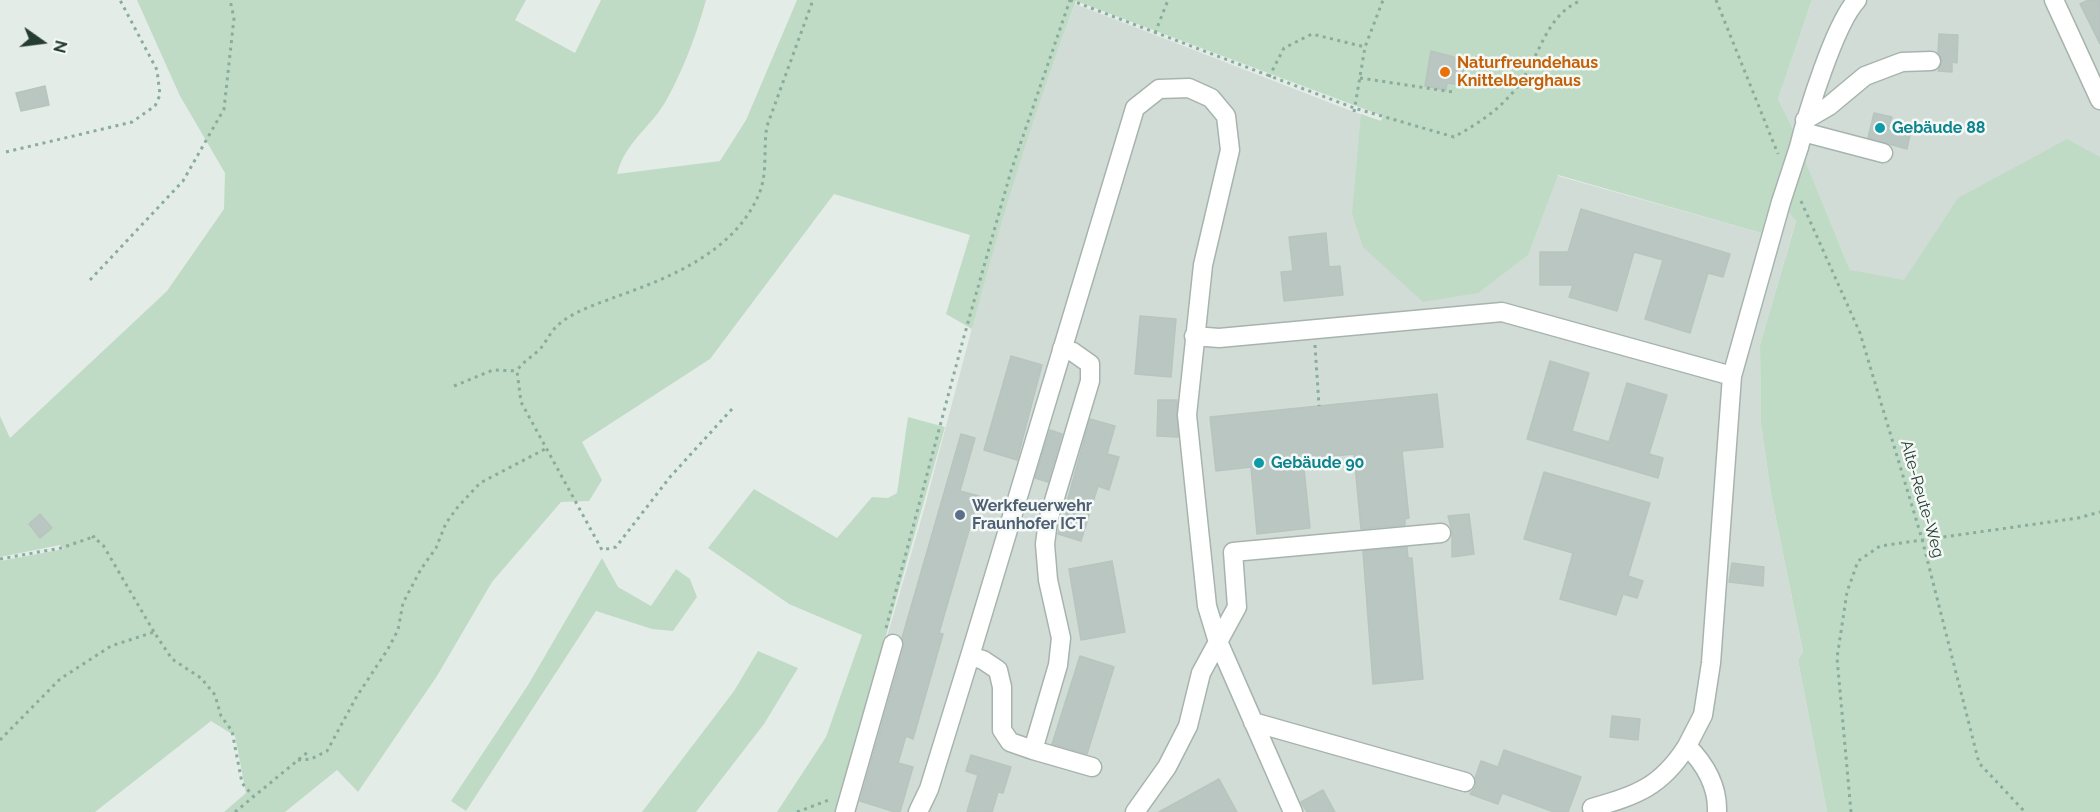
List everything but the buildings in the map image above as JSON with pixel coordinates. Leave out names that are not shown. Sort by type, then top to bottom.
[{"type":"street","points":[[1592,808],[1632,796],[1653,786],[1673,768],[1697,732],[1703,715],[1711,663],[1732,376],[1790,199],[1802,133],[1831,51],[1857,0]]},
{"type":"street","points":[[2054,0],[2100,100]]},
{"type":"street","points":[[1802,133],[1829,106],[1865,76],[1902,62],[1931,61]]},
{"type":"street","points":[[918,812],[929,789],[1136,108],[1160,89],[1189,88],[1211,98],[1226,116],[1230,150],[1203,265],[1187,415],[1207,606],[1217,639],[1293,812]]},
{"type":"street","points":[[1802,133],[1883,153]]},
{"type":"street","points":[[1194,336],[1219,338],[1502,312],[1732,376]]},
{"type":"street","points":[[1033,750],[1058,665],[1061,638],[1048,580],[1045,544],[1048,521],[1090,381],[1090,364],[1073,352],[1062,349]]},
{"type":"street","points":[[1135,812],[1167,767],[1188,726],[1201,673],[1217,639],[1230,624],[1237,607],[1233,552],[1441,533]]},
{"type":"street","points":[[845,812],[888,640]]},
{"type":"street","points":[[970,656],[983,660],[998,670],[1002,687],[1002,730],[1010,742],[1092,767]]},
{"type":"street","points":[[1253,722],[1465,782]]},
{"type":"street","points":[[1687,746],[1710,775],[1718,799],[1717,812]]},
{"type":"path","points":[[6,152],[132,122],[155,106],[160,95],[157,70],[120,0]]},
{"type":"path","points":[[90,280],[183,181],[224,109],[234,18],[230,0]]},
{"type":"path","points":[[454,386],[493,370],[517,371],[540,348],[557,326],[588,307],[684,269],[708,255],[746,217],[760,193],[765,165],[766,126],[813,0]]},
{"type":"path","points":[[888,640],[963,340],[1011,171],[1070,0],[1354,110],[1454,137],[1500,106],[1521,82],[1554,20],[1572,4],[1582,0]]},
{"type":"path","points":[[1155,33],[1168,0]]},
{"type":"path","points":[[1354,110],[1365,47],[1383,0]]},
{"type":"path","points":[[1716,0],[1772,140]]},
{"type":"path","points":[[1269,77],[1284,48],[1312,34],[1365,47]]},
{"type":"path","points":[[1360,78],[1453,92]]},
{"type":"path","name":"Alte-Reute-Weg","points":[[1790,199],[1860,333],[1922,539],[1979,764],[2025,812]]},
{"type":"path","points":[[1314,330],[1318,406]]},
{"type":"path","points":[[517,371],[520,402],[547,448],[575,505],[602,550],[616,547],[670,477],[732,409]]},
{"type":"path","points":[[298,760],[311,759],[327,751],[357,696],[388,649],[398,630],[403,603],[421,569],[436,548],[446,523],[457,508],[480,483],[547,448]]},
{"type":"path","points":[[1851,812],[1837,658],[1847,592],[1858,561],[1880,546],[2078,518],[2100,512]]},
{"type":"path","points":[[0,559],[61,548],[94,536],[103,545],[172,659],[201,678],[215,695],[220,716],[232,731],[242,783],[253,796]]},
{"type":"path","points":[[0,740],[60,679],[111,646],[154,632]]},
{"type":"path","points":[[235,812],[309,751]]},
{"type":"path","points":[[797,812],[836,796]]},
{"type":"shaded area","points":[[1812,0],[2100,0],[2100,386],[1850,270],[1803,157],[1796,220],[1760,345],[1761,424],[1771,494],[1803,652],[1798,660],[1827,812],[836,812],[923,513],[1003,211],[1043,90],[1075,4],[1354,112],[1483,155],[1765,234],[1795,133],[1778,99]]},
{"type":"green space","points":[[137,0],[526,0],[515,20],[575,53],[601,0],[706,0],[690,50],[673,87],[661,109],[626,152],[617,174],[720,161],[746,120],[797,0],[1812,0],[1778,99],[1795,133],[1765,234],[1558,175],[1528,255],[1478,293],[1423,302],[1363,247],[1352,213],[1361,114],[1381,121],[1383,116],[1076,1],[1020,164],[972,329],[946,314],[970,235],[834,194],[710,359],[582,442],[602,480],[589,501],[561,502],[492,582],[437,676],[358,792],[337,770],[285,812],[224,812],[246,793],[235,736],[211,721],[95,812],[0,812],[0,561],[64,549],[60,545],[0,557],[0,416],[10,438],[167,291],[224,209],[225,173],[180,96]]},
{"type":"green space","points":[[2067,139],[2100,157],[2100,812],[1827,812],[1798,660],[1803,652],[1771,494],[1761,424],[1760,345],[1796,221],[1787,209],[1803,156],[1850,270],[1904,280],[1958,198]]},
{"type":"green space","points":[[908,417],[945,427],[836,812],[777,812],[826,737],[862,635],[789,604],[708,548],[754,489],[837,538],[872,497],[888,498],[897,493]]},
{"type":"green space","points":[[602,558],[618,587],[651,606],[676,569],[690,579],[697,597],[673,631],[652,629],[596,611],[466,811],[451,801],[528,685]]},
{"type":"green space","points":[[758,651],[798,668],[764,724],[696,812],[642,812],[734,691]]},
{"type":"place","name":"Naturfreundehaus Knittelberghaus","points":[[1445,72]]},
{"type":"place","name":"Gebäude 88","points":[[1880,128]]},
{"type":"place","name":"Gebäude 90","points":[[1259,463]]},
{"type":"place","name":"Werkfeuerwehr Fraunhofer ICT","points":[[960,515]]}]
